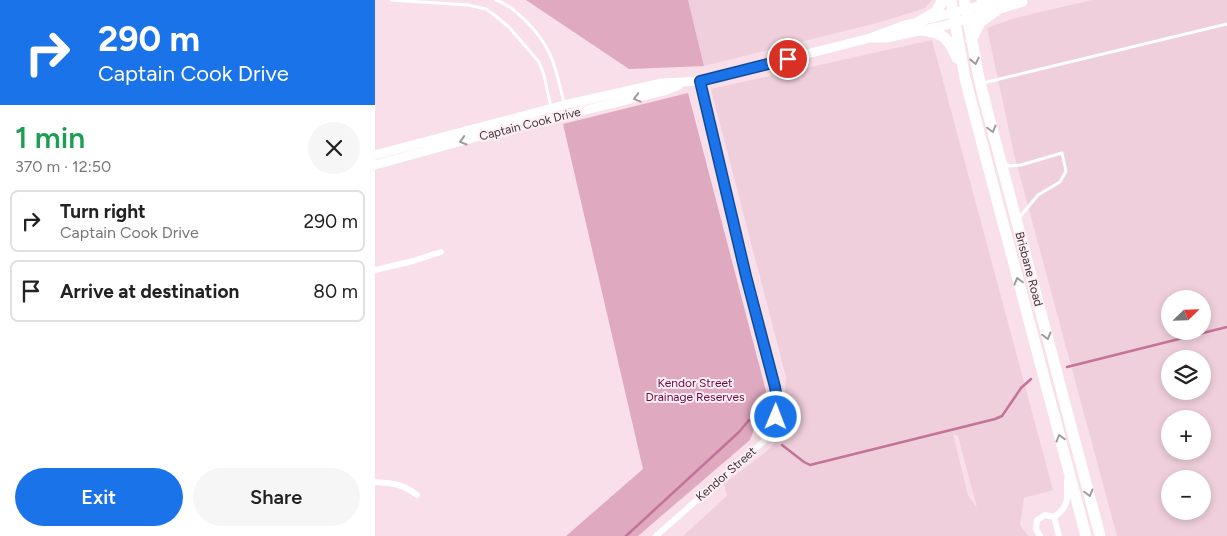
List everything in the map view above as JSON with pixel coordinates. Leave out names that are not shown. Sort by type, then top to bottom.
[{"type":"highway","points":[[943,0],[936,12],[920,26],[942,35],[948,40],[965,78]]},
{"type":"highway","name":"Brisbane Road","points":[[951,0],[965,78],[1086,536]]},
{"type":"highway","points":[[971,40],[980,22],[995,7],[982,0]]},
{"type":"highway","name":"Brisbane Road","points":[[966,9],[980,83],[1100,536]]},
{"type":"street","points":[[995,7],[1023,0]]},
{"type":"street","points":[[995,7],[1029,0]]},
{"type":"street","name":"Captain Cook Drive","points":[[375,155],[565,110],[662,83],[700,81],[871,38],[886,38],[920,26],[954,18],[966,9],[995,7]]},
{"type":"street","name":"Kendor Street","points":[[656,536],[763,442],[771,430],[776,417],[777,400],[775,387],[746,276],[700,81]]},
{"type":"street","name":"Captain Cook Drive","points":[[375,165],[495,132],[552,113]]},
{"type":"street","points":[[375,270],[441,252]]},
{"type":"street","points":[[1054,517],[1066,505],[1067,466]]},
{"type":"street","points":[[375,482],[394,483],[407,488],[417,495]]},
{"type":"street","points":[[1040,536],[1036,528],[1037,520],[1045,515],[1054,517]]},
{"type":"street","points":[[1054,517],[1059,536]]},
{"type":"lane","points":[[391,0],[469,5],[486,9],[509,27],[539,62],[544,74],[552,113]]},
{"type":"lane","points":[[496,0],[509,6],[520,15],[547,46],[555,66],[565,110]]},
{"type":"lane","points":[[980,83],[1227,24]]},
{"type":"lane","points":[[1000,160],[1009,166],[1021,165],[1062,153],[1066,172],[1060,182],[1038,195],[1017,221]]},
{"type":"shaded area","points":[[688,0],[931,1],[925,8],[881,22],[704,66]]},
{"type":"shaded area","points":[[1092,0],[1227,0],[1227,536],[1117,536],[1014,154],[987,28],[1015,18]]},
{"type":"shaded area","points":[[932,40],[1053,490],[1024,498],[1020,525],[1028,536],[683,536],[727,496],[724,484],[766,452],[783,434],[786,377],[711,89]],"holes":[[[953,434],[958,436],[977,508],[968,495]]]},
{"type":"green space","points":[[526,0],[688,0],[704,66],[629,69]]},
{"type":"green space","name":"Kendor Street Drainage Reserves","points":[[688,93],[767,395],[750,440],[638,536],[566,536],[643,469],[563,124]]},
{"type":"waterway","points":[[1067,367],[1227,327]]},
{"type":"waterway","points":[[782,445],[810,465],[995,419],[1002,416],[1021,388],[1031,379]]},
{"type":"waterway","points":[[626,536],[739,432],[749,420],[757,426]]},
{"type":"route","points":[[776,417],[777,400],[775,387],[746,276],[700,81],[788,59]]}]
